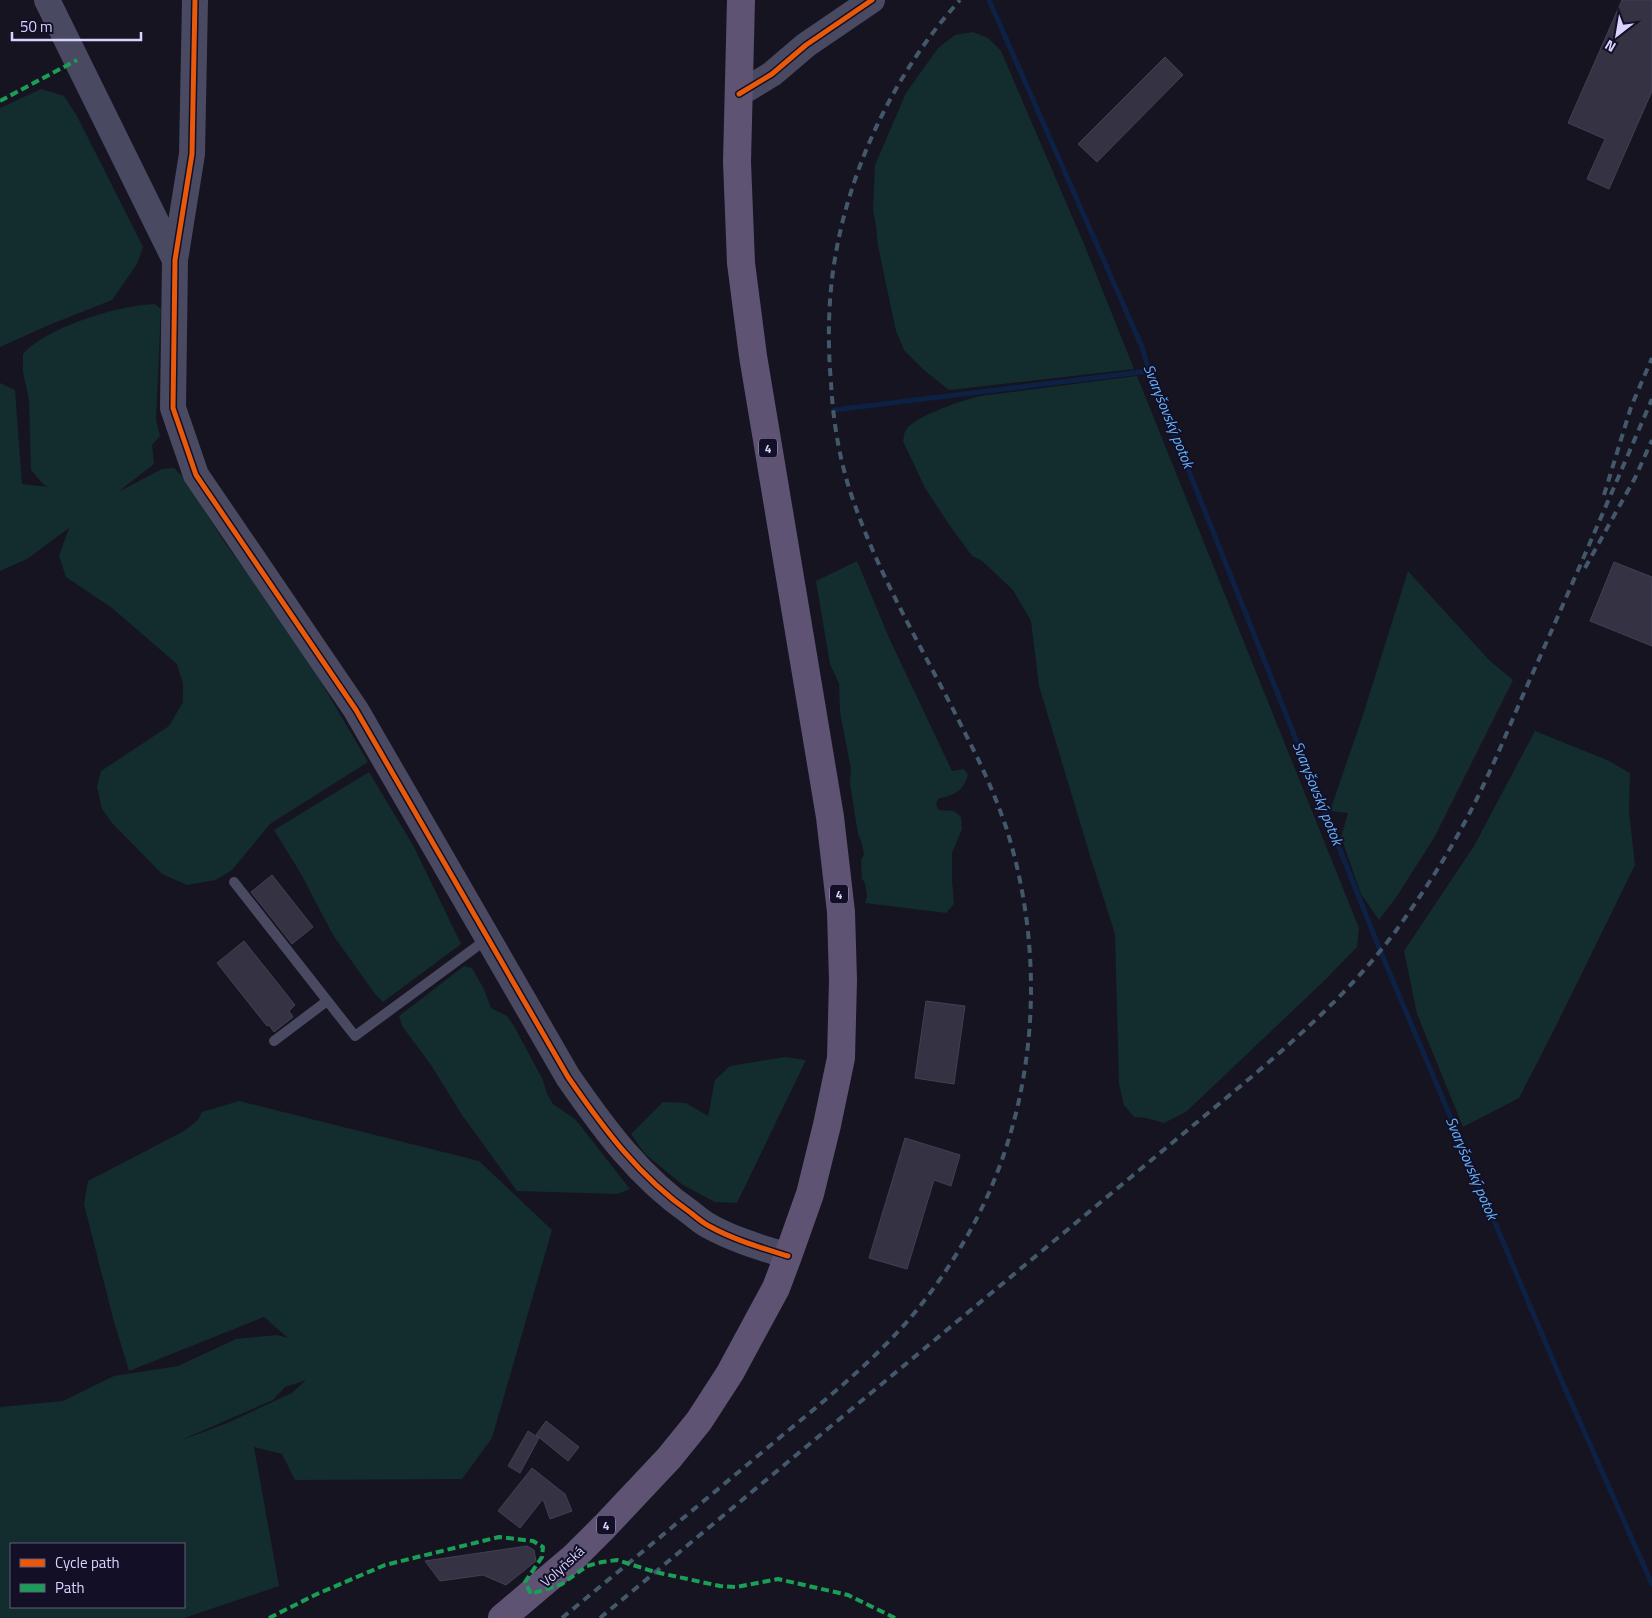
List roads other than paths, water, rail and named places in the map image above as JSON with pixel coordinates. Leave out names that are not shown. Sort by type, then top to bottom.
[{"type":"main road","name":"4","points":[[741,0],[738,171],[740,263],[753,356],[830,817],[841,912],[843,980],[841,1058],[810,1194],[788,1256]]},
{"type":"main road","name":"Volyňská","points":[[502,1618],[568,1562],[605,1526],[669,1458],[699,1421],[730,1373],[759,1322],[776,1288],[788,1256]]},
{"type":"street","points":[[47,0],[175,260]]},
{"type":"street","points":[[195,0],[192,154],[175,260],[173,408],[196,475],[356,710],[568,1078],[602,1126],[659,1189],[709,1226],[745,1242],[788,1256]]},
{"type":"street","points":[[739,94],[772,74],[806,45],[872,0]]},
{"type":"lane","points":[[234,882],[355,1036],[488,939]]},
{"type":"lane","points":[[274,1041],[327,1001]]},
{"type":"waterway","name":"Svaryšovský potok","points":[[989,0],[1142,347],[1149,371],[1380,950],[1560,1377],[1652,1584]]},
{"type":"waterway","points":[[834,410],[1149,371]]},
{"type":"railway","points":[[562,1618],[831,1395],[863,1367],[903,1326],[950,1264],[966,1238],[990,1191],[1008,1141],[1021,1090],[1029,1037],[1031,984],[1028,931],[1020,878],[1006,827],[994,794],[954,710],[876,558],[851,494],[837,439],[830,370],[829,318],[832,279],[838,241],[860,166],[875,130],[913,61],[935,29],[960,0]]},
{"type":"railway","points":[[1604,495],[1631,407],[1652,358]]},
{"type":"railway","points":[[600,1618],[1255,1074],[1311,1024],[1380,952],[1424,891],[1451,848],[1476,801],[1652,399]]},
{"type":"railway","points":[[1585,568],[1635,478],[1652,440]]}]
